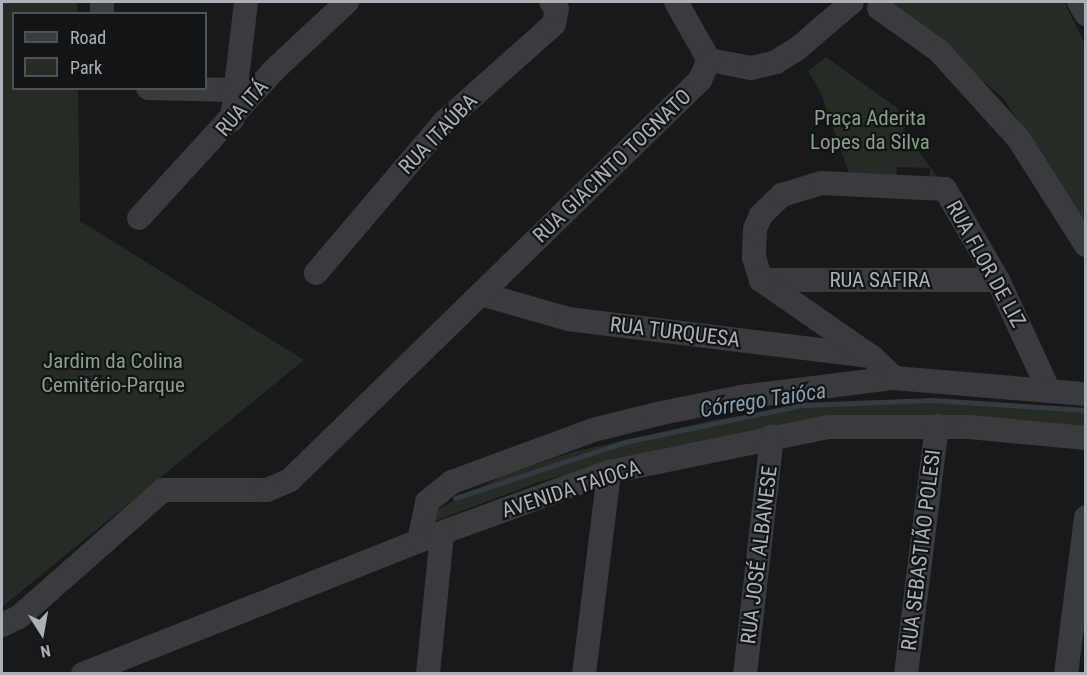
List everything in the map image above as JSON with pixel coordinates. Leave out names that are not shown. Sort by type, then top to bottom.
[{"type":"street","points":[[232,120],[233,90],[246,2]]},
{"type":"street","name":"RUA ITÁ","points":[[139,218],[232,120],[274,70],[347,2]]},
{"type":"street","name":"RUA ITAÚBA","points":[[316,273],[444,122],[554,24],[558,17],[551,2]]},
{"type":"street","points":[[676,2],[709,60],[751,68],[776,62],[797,50],[852,2]]},
{"type":"street","points":[[1079,2],[1086,14]]},
{"type":"street","points":[[879,8],[939,51],[1018,138],[1086,245]]},
{"type":"street","points":[[240,44],[256,61],[274,70]]},
{"type":"street","name":"RUA GIACINTO TOGNATO","points":[[2,625],[19,617],[163,490],[277,488],[389,383],[700,80],[709,60]]},
{"type":"street","points":[[207,89],[233,90]]},
{"type":"street","name":"RUA FLOR DE LIZ","points":[[761,280],[754,257],[761,216],[782,195],[799,188],[846,183],[945,189],[998,280],[1050,391]]},
{"type":"street","points":[[761,280],[872,357],[894,378]]},
{"type":"street","name":"RUA SAFIRA","points":[[761,280],[998,280]]},
{"type":"street","name":"RUA TURQUESA","points":[[481,294],[568,319],[872,357]]},
{"type":"street","points":[[419,542],[428,502],[452,482],[593,430],[741,397],[894,378],[1086,394]]},
{"type":"street","name":"AVENIDA TAIOCA","points":[[83,674],[442,533],[609,472],[829,427],[937,426],[1086,438]]},
{"type":"street","name":"RUA SEBASTIÃO POLESI","points":[[906,674],[937,426]]},
{"type":"street","name":"RUA JOSÉ ALBANESE","points":[[745,674],[772,437]]},
{"type":"street","points":[[584,674],[609,472]]},
{"type":"street","points":[[1066,674],[1081,594],[1086,517]]},
{"type":"street","points":[[428,674],[442,533]]},
{"type":"green space","name":"Jardim da Colina Cemitério-Parque","points":[[2,2],[77,2],[77,12],[12,12],[12,90],[78,90],[80,221],[304,360],[2,607]]},
{"type":"green space","points":[[890,2],[1064,2],[1085,43],[1085,221],[1003,98]]},
{"type":"green space","name":"Praça Aderita Lopes da Silva","points":[[826,57],[896,107],[909,124],[903,129],[938,178],[930,181],[930,168],[897,167],[896,179],[850,176],[820,91],[808,71]]},
{"type":"green space","points":[[951,400],[1085,412],[1085,429],[1020,422],[666,448],[539,482],[435,521],[431,513],[504,475],[573,452],[719,419],[857,401]]},
{"type":"waterway","name":"Córrego Taióca","points":[[455,498],[625,442],[802,405],[932,400],[1086,410]]}]
